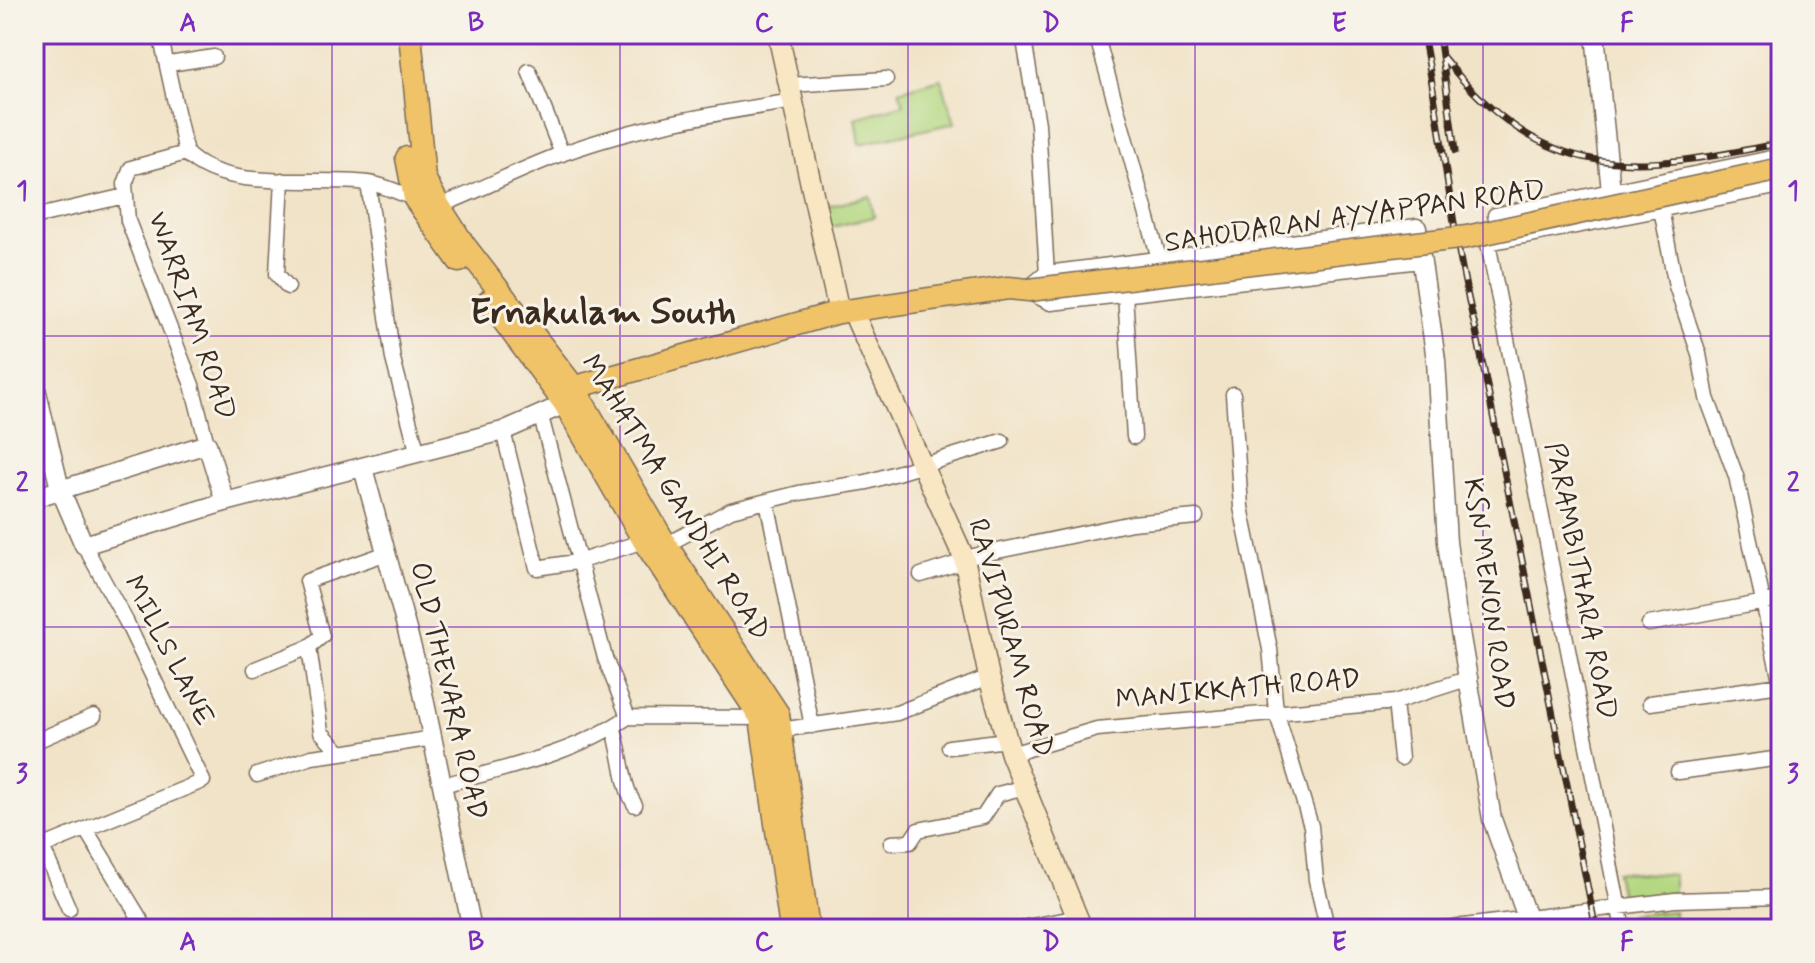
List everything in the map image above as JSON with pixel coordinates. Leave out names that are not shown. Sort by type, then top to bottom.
[{"type":"main road","name":"MAHATMA GANDHI ROAD","points":[[394,34],[409,176],[415,199],[426,218],[569,395]]},
{"type":"main road","name":"MAHATMA GANDHI ROAD","points":[[410,34],[424,178],[464,245],[569,395],[761,718],[791,929]]},
{"type":"main road","name":"RAVIPURAM ROAD","points":[[778,34],[848,316],[924,467],[964,560],[989,677],[1009,747],[1080,924]]},
{"type":"main road","name":"SAHODARAN AYYAPPAN ROAD","points":[[569,395],[848,316],[1008,288],[1029,290],[1467,237],[1781,169]]},
{"type":"main road","name":"MAHATMA GANDHI ROAD","points":[[655,543],[778,714],[808,929]]},
{"type":"street","points":[[160,34],[186,153],[198,165],[215,171],[282,180],[368,183],[415,199]]},
{"type":"street","points":[[1023,34],[1038,124],[1047,275]]},
{"type":"street","points":[[1096,34],[1160,262],[1047,275],[1029,290],[1051,301],[1420,259]]},
{"type":"street","points":[[1595,34],[1611,191]]},
{"type":"street","points":[[169,64],[214,57]]},
{"type":"street","points":[[529,71],[562,154]]},
{"type":"street","points":[[439,206],[562,154],[621,135],[792,93],[886,79]]},
{"type":"street","name":"WARRIAM ROAD","points":[[186,153],[131,168],[125,196],[128,221],[192,385],[207,444]]},
{"type":"street","points":[[1781,156],[1495,215],[1495,242],[1781,186]]},
{"type":"street","points":[[282,180],[277,274],[288,287]]},
{"type":"street","points":[[368,183],[393,359],[418,454]]},
{"type":"street","points":[[34,217],[125,196]]},
{"type":"street","points":[[1650,703],[1781,685],[1736,476],[1707,398],[1699,354],[1676,286],[1661,209]]},
{"type":"street","name":"KSN MENON ROAD","points":[[1160,262],[1417,228],[1436,360],[1447,542],[1492,819],[1530,924]]},
{"type":"street","name":"PARAMBITHARA ROAD","points":[[1495,242],[1623,929]]},
{"type":"street","points":[[1125,294],[1134,437]]},
{"type":"street","points":[[34,380],[60,489],[84,545],[225,502],[503,431],[569,395]]},
{"type":"street","points":[[1233,394],[1241,507],[1270,649],[1276,711],[1311,826],[1325,928]]},
{"type":"street","points":[[540,413],[605,658],[628,717]]},
{"type":"street","points":[[503,431],[537,568],[655,543],[731,510],[924,467],[1002,441]]},
{"type":"street","points":[[34,498],[207,444],[225,502]]},
{"type":"street","name":"OLD THEVARA ROAD","points":[[363,468],[433,738],[472,929]]},
{"type":"street","points":[[767,501],[812,726]]},
{"type":"street","points":[[921,575],[964,560],[1132,523],[1196,517]]},
{"type":"street","name":"MILLS LANE","points":[[84,545],[126,621],[203,781],[86,830]]},
{"type":"street","points":[[255,669],[309,647],[322,636],[307,581],[387,553]]},
{"type":"street","points":[[1649,624],[1781,599]]},
{"type":"street","points":[[309,647],[321,732],[341,753]]},
{"type":"street","points":[[780,730],[897,713],[989,677]]},
{"type":"street","name":"MANIKKATH ROAD","points":[[949,747],[1009,747],[1097,729],[1395,702],[1470,678]]},
{"type":"street","points":[[1395,702],[1401,758]]},
{"type":"street","points":[[34,742],[94,716]]},
{"type":"street","points":[[443,785],[532,761],[613,727],[628,717],[761,718]]},
{"type":"street","points":[[613,727],[621,750],[629,796],[635,805]]},
{"type":"street","points":[[257,775],[312,757],[433,738]]},
{"type":"street","points":[[1678,772],[1781,758]]},
{"type":"street","points":[[891,843],[910,842],[918,830],[983,817],[998,794],[1025,787]]},
{"type":"street","points":[[69,909],[38,848],[86,830],[145,927]]},
{"type":"street","points":[[1439,929],[1530,924],[1675,900],[1781,897]]},
{"type":"street","points":[[1027,929],[1080,924]]},
{"type":"green space","points":[[941,79],[955,123],[860,144],[856,118],[904,104],[899,91]]},
{"type":"green space","points":[[870,196],[874,217],[828,228],[823,208]]},
{"type":"green space","points":[[1616,872],[1674,875],[1674,893],[1622,902]]},
{"type":"green space","points":[[1674,911],[1674,929],[1627,929],[1631,915]]},
{"type":"railway","points":[[1423,34],[1467,294],[1596,929]]},
{"type":"railway","points":[[1439,34],[1455,151]]},
{"type":"railway","points":[[1443,57],[1481,99],[1519,129],[1556,149],[1596,160],[1637,163],[1681,160],[1781,143]]},
{"type":"district","name":"Ernakulam South","points":[[603,313]]}]
